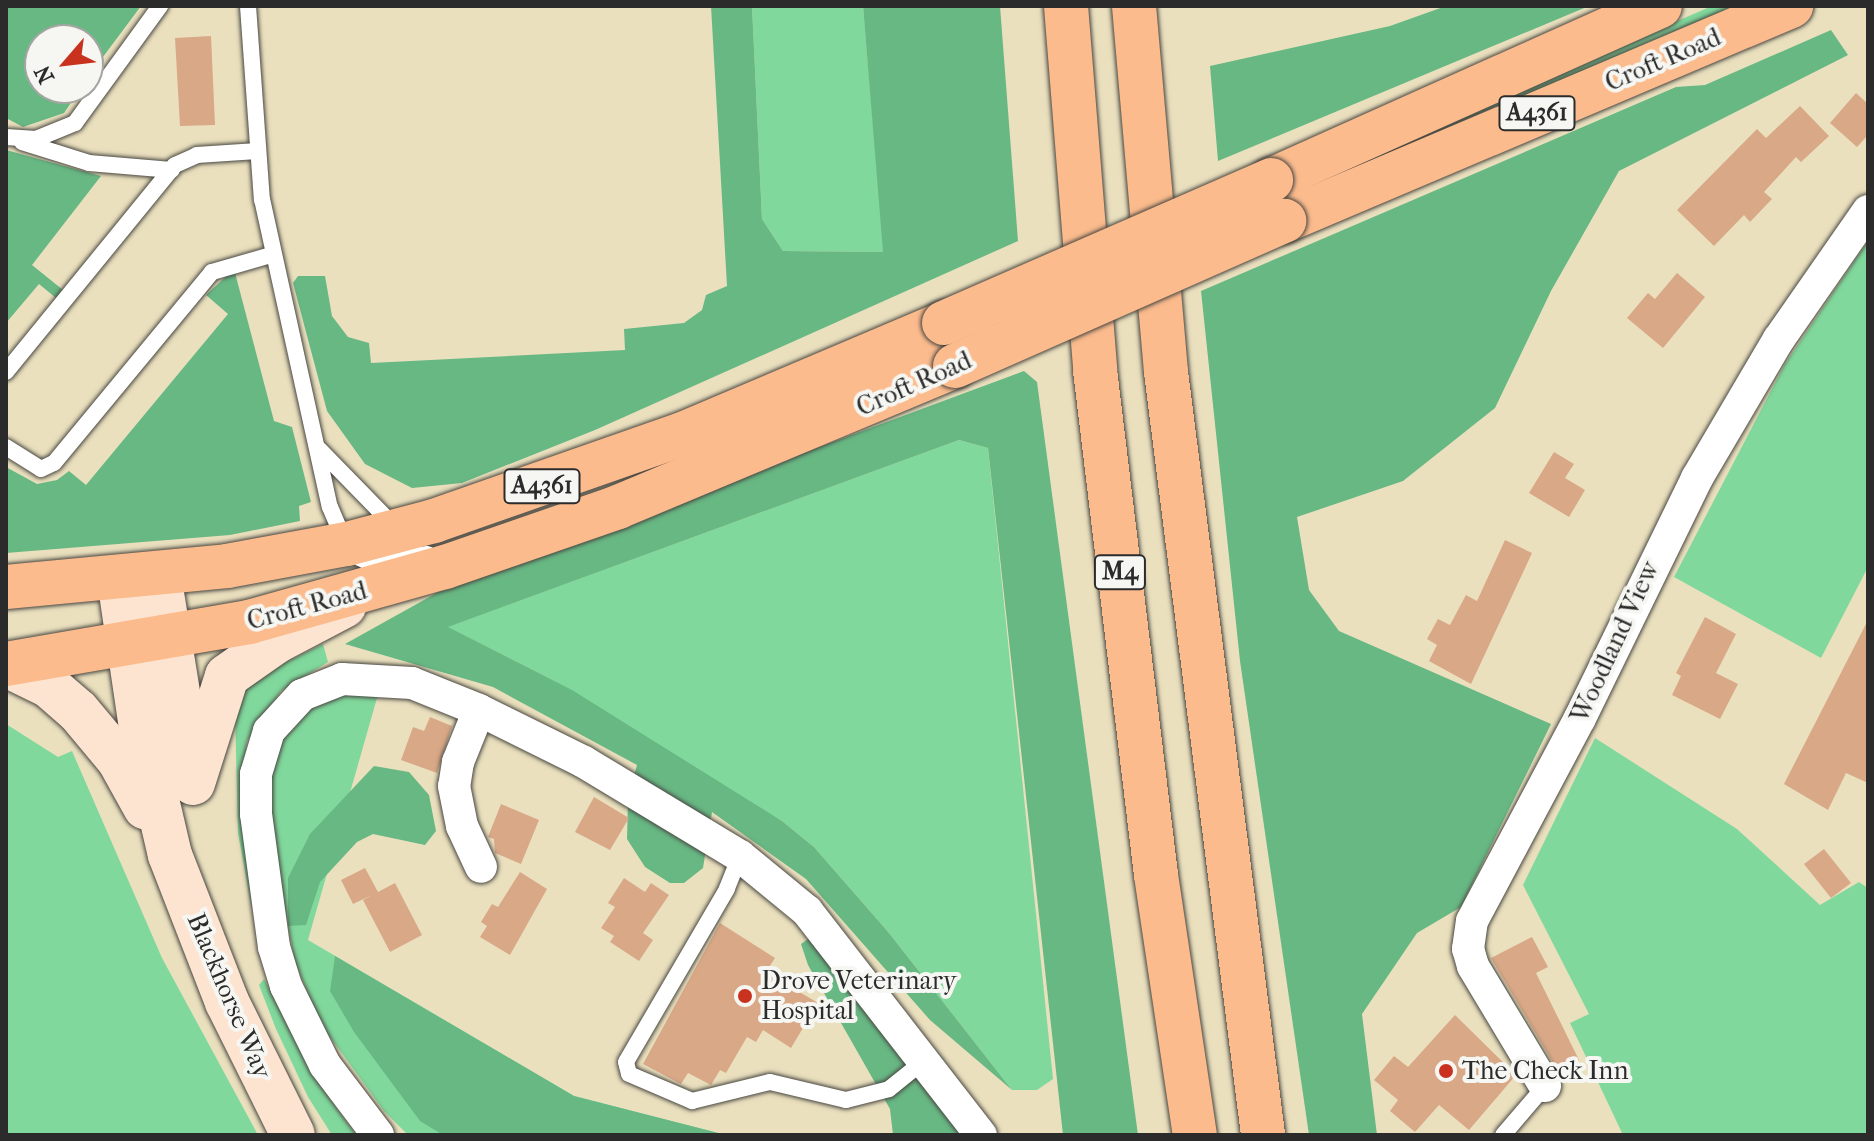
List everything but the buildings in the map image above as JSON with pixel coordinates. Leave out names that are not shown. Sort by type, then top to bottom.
[{"type":"main road","name":"M4","points":[[1066,6],[1095,370],[1156,875],[1195,1135]]},
{"type":"main road","points":[[1134,6],[1166,372],[1263,1135]]},
{"type":"main road","name":"Croft Road","points":[[6,587],[139,577],[347,544],[553,483],[683,434],[944,323],[1660,6]]},
{"type":"main road","name":"Croft Road","points":[[6,664],[149,642],[379,587],[618,507],[955,366],[1284,221],[1791,6]]},
{"type":"main road","points":[[139,577],[149,642],[193,783]]},
{"type":"main road","points":[[170,855],[219,691],[230,673],[277,641],[379,587]]},
{"type":"main road","name":"Blackhorse Way","points":[[149,642],[149,769],[170,855],[227,1002],[293,1135]]},
{"type":"main road","points":[[6,664],[60,694],[96,731],[126,773],[170,855]]},
{"type":"street","name":"Woodland View","points":[[1545,1086],[1473,966],[1468,949],[1472,921],[1580,718],[1646,574],[1697,478],[1779,339],[1868,211]]},
{"type":"street","points":[[378,1135],[313,1045],[278,961],[256,814],[260,758],[269,731],[288,706],[314,688],[342,679],[412,683],[479,710],[584,762],[740,856],[807,911],[925,1060],[964,1119],[981,1135]]},
{"type":"street","points":[[479,710],[454,786],[462,826],[481,867]]},
{"type":"lane","points":[[14,139],[75,123],[160,6]]},
{"type":"lane","points":[[248,6],[257,151],[271,255],[330,507],[347,544],[368,562],[398,555],[483,554]]},
{"type":"lane","points":[[14,139],[89,163],[172,170]]},
{"type":"lane","points":[[6,372],[172,170],[197,155],[257,151]]},
{"type":"lane","points":[[6,447],[41,469],[54,463],[212,272],[271,255]]},
{"type":"lane","points":[[318,448],[398,530]]},
{"type":"lane","points":[[740,856],[727,889],[626,1062],[629,1074],[692,1101],[770,1082],[846,1100],[889,1089],[925,1060]]},
{"type":"lane","points":[[1503,1135],[1545,1086]]},
{"type":"green space","points":[[6,6],[141,6],[104,56],[104,24],[24,24],[24,104],[70,104],[64,113],[23,127],[6,118]]},
{"type":"green space","points":[[711,6],[752,6],[762,219],[783,251],[883,252],[863,6],[1000,6],[1018,241],[595,430],[462,483],[412,488],[365,464],[327,411],[293,283],[298,276],[325,276],[332,316],[348,337],[369,343],[371,363],[625,350],[624,329],[684,323],[702,310],[706,295],[727,286]]},
{"type":"green space","points":[[752,6],[863,6],[884,252],[783,251],[762,219]]},
{"type":"green space","points":[[1446,6],[1589,6],[1218,161],[1210,66],[1390,26]]},
{"type":"green space","points":[[1712,6],[1736,6],[1272,208],[1268,198]]},
{"type":"green space","points":[[1831,30],[1848,55],[1619,171],[1551,291],[1495,408],[1403,481],[1297,517],[1309,590],[1339,631],[1551,724],[1461,907],[1417,933],[1362,1014],[1377,1135],[1309,1135],[1240,661],[1201,291],[1676,87],[1705,85]]},
{"type":"green space","points":[[6,150],[101,176],[32,265],[63,290],[56,298],[39,284],[6,323]]},
{"type":"green space","points":[[1868,241],[1868,567],[1821,658],[1674,577],[1785,364]]},
{"type":"green space","points":[[234,269],[274,421],[292,427],[311,502],[299,506],[300,521],[230,535],[6,553],[6,467],[37,484],[57,480],[69,471],[86,485],[228,314],[206,295]]},
{"type":"green space","points":[[1024,371],[1037,382],[1138,1135],[1063,1135],[988,448],[959,440],[448,627],[572,690],[782,821],[814,847],[889,933],[1012,1090],[930,1020],[806,879],[712,812],[703,868],[684,883],[670,883],[645,867],[627,839],[628,798],[637,765],[493,687],[345,644],[458,581]]},
{"type":"green space","points":[[959,440],[988,448],[1053,1079],[1037,1090],[1012,1090],[889,933],[814,847],[782,821],[447,627]]},
{"type":"green space","points":[[323,644],[328,662],[281,691],[247,741],[241,789],[252,910],[238,833],[235,714],[244,691],[274,668]]},
{"type":"green space","points":[[371,687],[377,698],[308,940],[574,1096],[726,1135],[408,1135],[384,1111],[322,1026],[295,962],[271,836],[272,749],[306,705]]},
{"type":"green space","points":[[6,724],[58,757],[72,751],[162,958],[258,1135],[6,1135]]},
{"type":"green space","points":[[1595,738],[1737,829],[1820,905],[1859,882],[1868,888],[1868,1135],[1623,1135],[1570,1023],[1589,1014],[1523,885]]},
{"type":"green space","points":[[374,766],[409,772],[429,795],[436,831],[425,845],[373,834],[357,842],[320,882],[306,925],[288,926],[288,878],[310,834]]},
{"type":"green space","points":[[811,937],[976,1135],[893,1135],[890,1109],[808,965],[801,944]]},
{"type":"green space","points":[[335,956],[574,1096],[726,1135],[443,1135],[420,1121],[354,1032],[330,991]]},
{"type":"green space","points":[[264,979],[320,1085],[356,1135],[332,1135],[308,1097],[259,985]]},
{"type":"place","name":"Drove Veterinary Hospital","points":[[745,996]]},
{"type":"place","name":"The Check Inn","points":[[1446,1071]]}]
